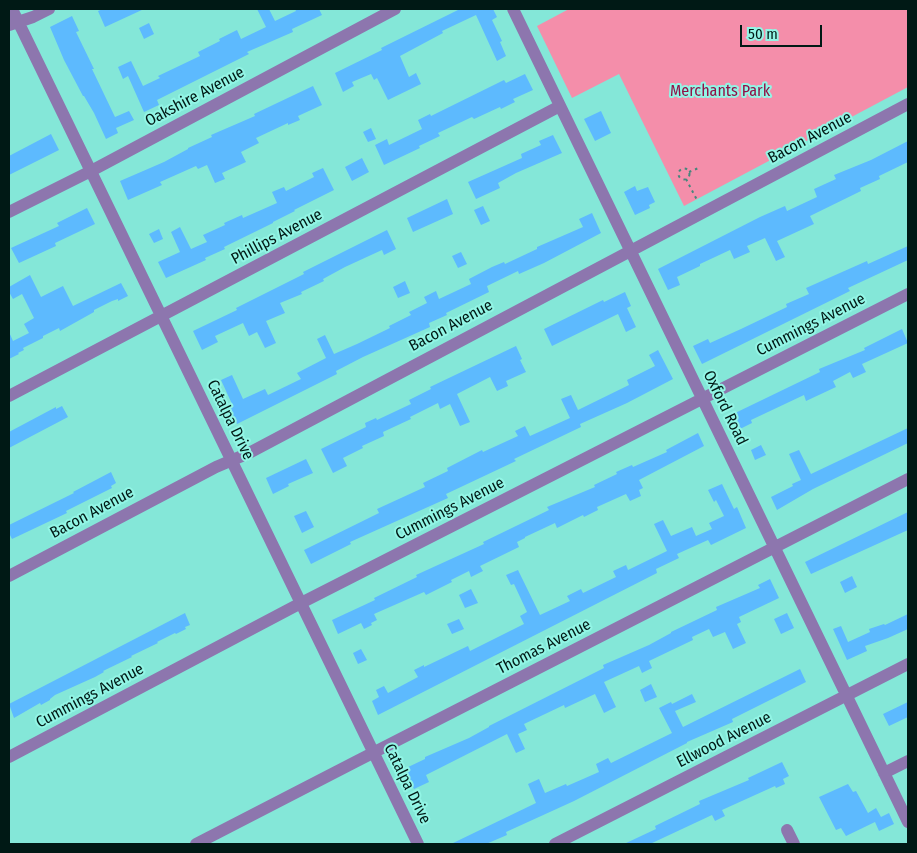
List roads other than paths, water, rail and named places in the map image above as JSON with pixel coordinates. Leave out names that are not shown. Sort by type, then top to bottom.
[{"type":"street","name":"Catalpa Drive","points":[[12,9],[14,24],[91,170],[418,844]]},
{"type":"street","points":[[14,24],[49,9]]},
{"type":"street","name":"Oakshire Avenue","points":[[9,212],[395,9]]},
{"type":"street","name":"Oxford Road","points":[[513,9],[908,822]]},
{"type":"street","name":"Bacon Avenue","points":[[9,576],[908,104]]},
{"type":"street","name":"Phillips Avenue","points":[[9,396],[560,106]]},
{"type":"street","name":"Cummings Avenue","points":[[9,757],[301,603],[908,294]]},
{"type":"street","name":"Thomas Avenue","points":[[196,844],[908,479]]},
{"type":"street","name":"Ellwood Avenue","points":[[555,844],[908,664]]},
{"type":"street","points":[[884,773],[908,761]]},
{"type":"street","points":[[787,830],[794,844]]},
{"type":"park label","name":"Merchants Park","points":[[720,92]]}]
